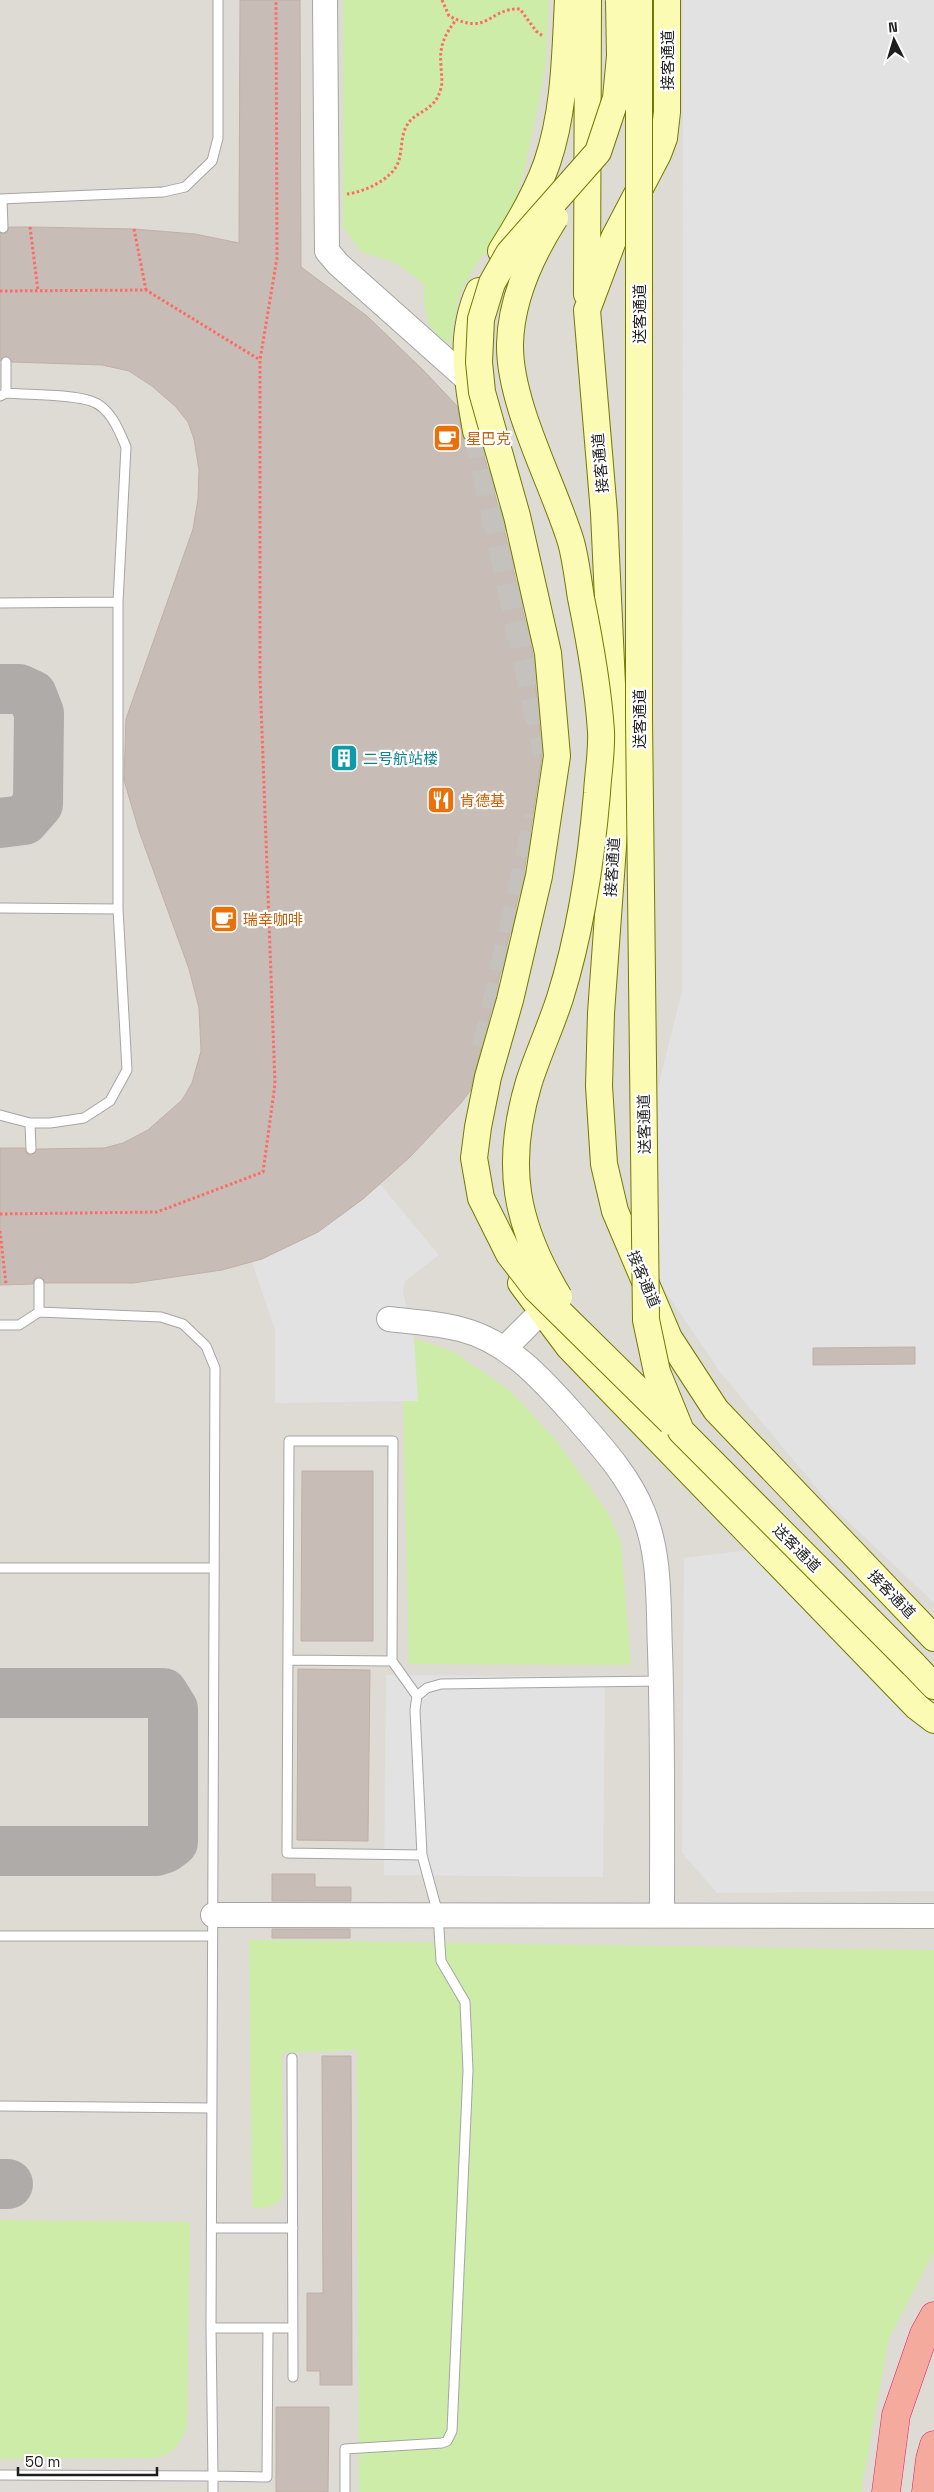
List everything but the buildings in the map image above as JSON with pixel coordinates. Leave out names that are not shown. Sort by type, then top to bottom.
[{"type":"highway","points":[[886,2492],[896,2415],[924,2334],[934,2316]]},
{"type":"highway","points":[[926,2492],[930,2459],[934,2445]]},
{"type":"main road","points":[[476,431],[467,379],[466,342],[474,302],[482,283],[522,218],[547,161],[560,111],[564,81],[568,0]]},
{"type":"main road","points":[[587,310],[588,0]]},
{"type":"main road","name":"送客通道","points":[[580,1331],[537,1256],[524,1217],[514,1161],[518,1126],[530,1082],[560,1000],[579,929],[592,854],[601,734],[590,645],[571,544],[519,398],[510,344],[513,320],[521,286],[539,246],[598,152],[616,98],[620,56],[620,0]]},
{"type":"main road","name":"送客通道","points":[[639,0],[639,720],[646,1320],[657,1372],[681,1431]]},
{"type":"main road","name":"接客通道","points":[[666,0],[667,112],[664,138],[658,154],[614,238],[587,310],[604,513],[617,792],[601,1013],[599,1086],[601,1135],[608,1187],[624,1233],[669,1338],[716,1410],[934,1638]]},
{"type":"main road","name":"送客通道","points":[[598,152],[509,253],[498,271],[484,304],[481,319],[479,362],[482,392],[517,516],[548,653],[557,756],[540,876],[510,1000],[488,1077],[478,1127],[475,1170],[481,1198],[487,1214],[509,1254],[536,1289],[681,1431],[934,1686]]},
{"type":"main road","points":[[477,1080],[466,1152],[474,1203],[486,1233],[541,1312],[569,1347],[917,1707],[934,1720]]},
{"type":"street","points":[[325,0],[326,245],[330,255],[467,379]]},
{"type":"street","points":[[505,1348],[541,1312]]},
{"type":"street","points":[[389,1320],[462,1329],[505,1348],[545,1383],[599,1444],[624,1476],[640,1505],[652,1539],[657,1566],[661,1681],[662,1914]]},
{"type":"street","points":[[213,1926],[438,1914],[934,1916]]},
{"type":"lane","points":[[3,228],[1,199],[163,192],[185,187],[212,161],[218,138],[218,0]]},
{"type":"lane","points":[[0,1116],[30,1122],[50,1123],[84,1118],[110,1101],[127,1070],[118,909],[118,602],[126,447],[118,427],[106,412],[93,401],[3,394],[6,362]]},
{"type":"lane","points":[[0,603],[118,602]]},
{"type":"lane","points":[[0,908],[118,909]]},
{"type":"lane","points":[[30,1122],[31,1149]]},
{"type":"lane","points":[[38,1312],[39,1283]]},
{"type":"lane","points":[[0,1325],[19,1325],[38,1312],[161,1317],[183,1324],[206,1346],[215,1368],[211,2328],[213,2492]]},
{"type":"lane","points":[[417,1696],[392,1661],[393,1441],[289,1441],[287,1853],[422,1855]]},
{"type":"lane","points":[[0,1568],[214,1568]]},
{"type":"lane","points":[[288,1660],[392,1661]]},
{"type":"lane","points":[[345,2492],[345,2449],[442,2443],[447,2441],[452,2430],[468,2070],[464,2002],[442,1961],[438,1914],[422,1855],[415,1710],[417,1696],[427,1688],[441,1684],[661,1681]]},
{"type":"lane","points":[[0,1936],[213,1926]]},
{"type":"lane","points":[[292,2058],[293,2377]]},
{"type":"lane","points":[[0,2106],[212,2108]]},
{"type":"lane","points":[[212,2228],[292,2228]]},
{"type":"lane","points":[[211,2328],[293,2328]]},
{"type":"lane","points":[[0,2475],[267,2478],[268,2328]]},
{"type":"path","points":[[0,1214],[157,1212],[263,1172],[275,1084],[260,677],[260,360],[277,258],[276,0]]},
{"type":"path","points":[[442,0],[449,16],[464,24],[481,24],[512,9],[520,9],[536,31],[552,42]]},
{"type":"path","points":[[326,196],[359,193],[380,182],[398,163],[406,126],[435,102],[441,88],[441,45],[445,34],[456,20]]},
{"type":"path","points":[[30,227],[38,291]]},
{"type":"path","points":[[134,229],[146,290]]},
{"type":"path","points":[[0,292],[146,290],[260,360]]},
{"type":"path","points":[[0,1231],[6,1284]]},
{"type":"shaded area","points":[[0,0],[934,0],[934,2492],[0,2492]]},
{"type":"shaded area","points":[[683,0],[934,0],[934,1603],[830,1504],[720,1372],[659,1282],[654,1104],[682,991]]},
{"type":"shaded area","points":[[380,1184],[439,1255],[405,1281],[403,1292],[414,1338],[418,1401],[275,1403],[275,1330],[252,1262],[318,1232]]},
{"type":"shaded area","points":[[748,1550],[934,1736],[934,1891],[717,1893],[682,1853],[684,1558]]},
{"type":"shaded area","points":[[386,1675],[605,1677],[603,1877],[384,1875]]},
{"type":"green space","points":[[343,0],[549,0],[546,65],[526,164],[515,202],[498,242],[481,257],[459,294],[450,344],[441,338],[430,326],[425,312],[424,284],[396,263],[362,252],[343,228]]},
{"type":"green space","points":[[414,1338],[454,1352],[511,1391],[559,1444],[608,1513],[621,1543],[631,1665],[409,1664],[403,1401],[418,1400]]},
{"type":"green space","points":[[249,1940],[934,1950],[934,2252],[889,2338],[861,2492],[359,2492],[357,2050],[282,2053],[283,2196],[276,2203],[269,2206],[252,2208]]},
{"type":"green space","points":[[0,2220],[190,2222],[187,2427],[172,2451],[155,2458],[0,2459]]},
{"type":"taxiway","points":[[0,689],[19,689],[32,695],[39,713],[38,804],[24,820],[0,823]]},
{"type":"taxiway","points":[[0,1693],[163,1693],[173,1709],[173,1842],[165,1848],[156,1851],[0,1851]]},
{"type":"taxiway","points":[[0,2184],[8,2184]]},
{"type":"tunnel","points":[[476,431],[546,753]]},
{"type":"tunnel","points":[[485,1048],[537,816]]},
{"type":"place","name":"星巴克","points":[[447,438]]},
{"type":"place","name":"二号航站楼","points":[[344,758]]},
{"type":"place","name":"肯德基","points":[[441,800]]},
{"type":"place","name":"瑞幸咖啡","points":[[224,919]]}]
